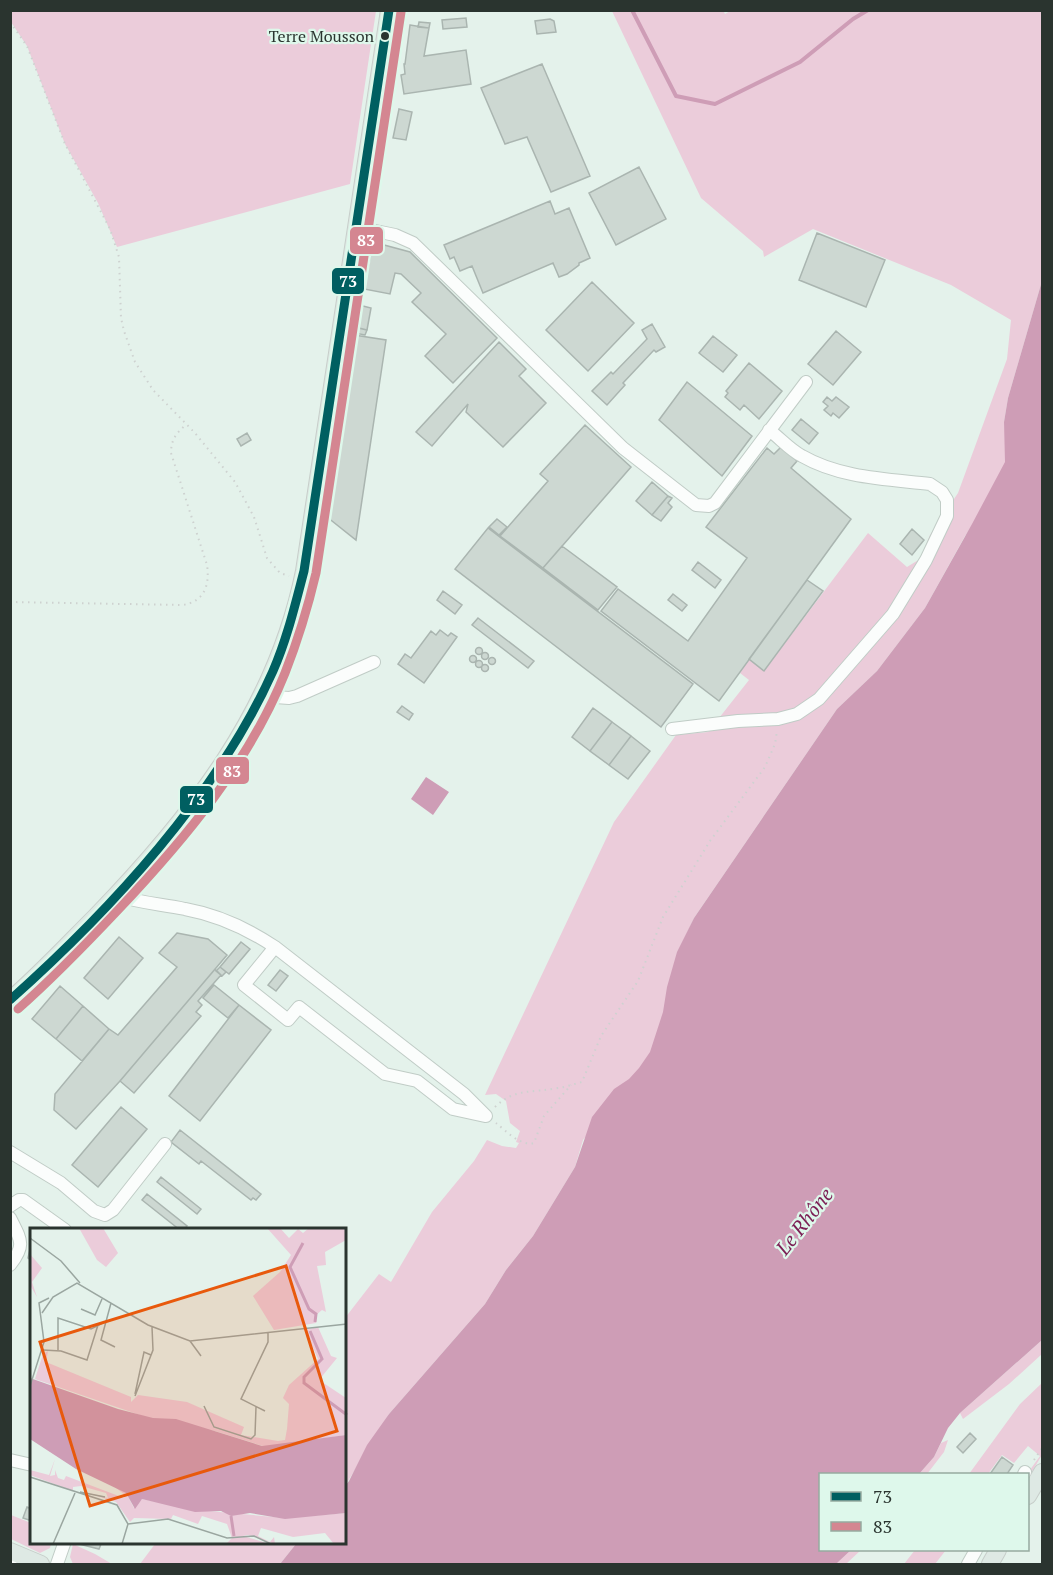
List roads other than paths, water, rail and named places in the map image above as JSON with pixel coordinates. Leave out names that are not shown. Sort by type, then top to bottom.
[{"type":"main road","points":[[10,1000],[59,955],[116,895],[167,836],[216,774],[262,696],[278,662],[292,623],[302,579],[388,10]]},
{"type":"main road","points":[[1029,1494],[1042,1472]]},
{"type":"main road","points":[[990,1564],[998,1551]]},
{"type":"main road","points":[[11,1558],[41,1564]]},
{"type":"lane","points":[[356,227],[390,234],[413,243],[623,448],[696,505],[709,506],[715,502],[806,382]]},
{"type":"lane","points":[[672,729],[778,719],[796,714],[819,699],[893,614],[926,560],[944,523],[948,500],[942,492],[930,484],[823,467],[800,455],[769,430]]},
{"type":"lane","points":[[262,696],[289,698],[297,696],[374,662]]},
{"type":"lane","points":[[116,895],[134,902],[199,912],[249,930],[275,947],[464,1094],[486,1116],[453,1109],[417,1081],[385,1074],[299,1007],[288,1020],[244,985],[275,947]]},
{"type":"lane","points":[[10,1152],[61,1183],[94,1211],[105,1215],[113,1210],[165,1144]]},
{"type":"lane","points":[[10,1206],[23,1200],[62,1228]]},
{"type":"lane","points":[[10,1218],[19,1235],[21,1251],[10,1265]]},
{"type":"lane","points":[[10,1460],[30,1465]]},
{"type":"lane","points":[[57,1564],[63,1545]]},
{"type":"water","name":"Le Rhône","points":[[1042,281],[1042,1340],[960,1413],[948,1428],[934,1457],[920,1473],[819,1473],[819,1551],[850,1551],[836,1564],[280,1564],[295,1545],[346,1545],[346,1485],[367,1445],[389,1414],[485,1304],[506,1270],[533,1236],[575,1167],[592,1117],[614,1089],[629,1079],[639,1068],[650,1052],[663,1012],[677,952],[694,918],[837,709],[877,671],[925,608],[1005,462],[1004,422],[1008,398]]},
{"type":"water","points":[[426,777],[449,792],[433,815],[411,799]]},
{"type":"waterway","points":[[632,10],[676,96],[715,104],[800,62],[853,19],[868,10]]},
{"type":"place","name":"Terre Mousson","points":[[385,36]]}]
